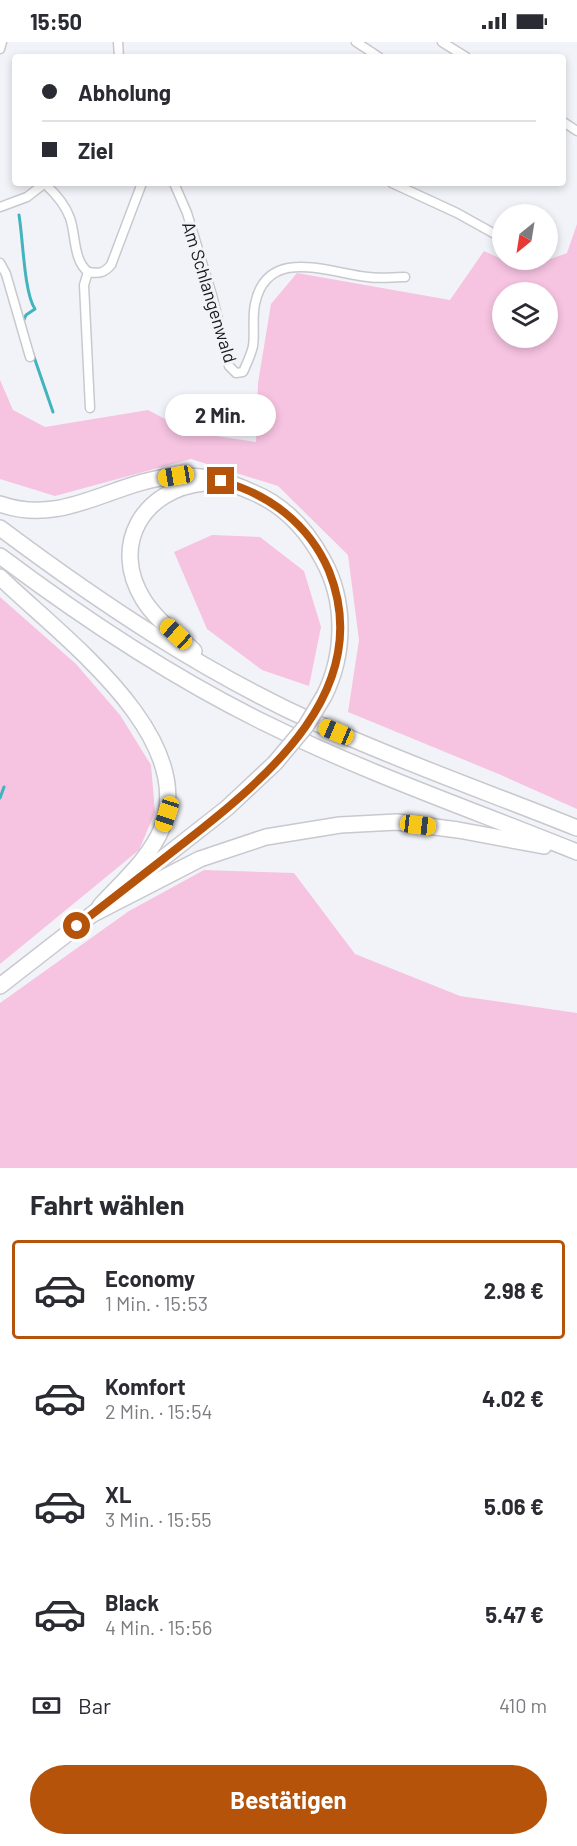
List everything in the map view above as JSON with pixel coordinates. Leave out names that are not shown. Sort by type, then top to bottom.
[{"type":"highway","points":[[0,504],[34,512],[52,511],[75,506],[153,480],[176,476],[198,476],[259,494],[291,517],[311,539],[326,565],[338,602],[340,639],[333,673],[324,696],[306,726],[275,764],[227,808],[0,986]]},
{"type":"highway","points":[[221,481],[192,484],[160,497],[139,522],[132,539],[130,556],[135,582],[148,607],[221,676]]},
{"type":"highway","points":[[0,528],[120,614],[221,676],[316,723],[577,828]]},
{"type":"highway","points":[[0,556],[107,633],[213,696],[265,723],[387,778],[577,852]]},
{"type":"highway","points":[[0,577],[61,633],[118,691],[146,730],[165,769],[169,800],[161,830],[146,855],[93,914]]},
{"type":"highway","points":[[93,914],[200,859],[266,837],[340,825],[398,822],[458,830],[577,852]]},
{"type":"street","points":[[0,49],[3,42]]},
{"type":"street","points":[[356,42],[374,54]]},
{"type":"street","points":[[442,42],[461,54]]},
{"type":"street","points":[[0,207],[27,197],[41,186]]},
{"type":"street","points":[[48,186],[64,203],[80,264],[88,272],[96,274],[105,272],[111,265],[141,186]]},
{"type":"street","name":"Am Schlangenwald","points":[[175,186],[187,213],[212,295],[229,366],[236,373],[243,372],[253,346],[255,304],[260,289],[285,268],[303,266],[369,278],[405,277]]},
{"type":"street","points":[[398,186],[457,213],[492,232]]},
{"type":"street","points":[[0,262],[6,274],[30,357]]},
{"type":"street","points":[[88,272],[84,285],[90,408]]},
{"type":"shaded area","points":[[577,224],[577,809],[348,712],[359,640],[348,555],[278,486],[191,459],[55,496],[0,479],[0,380],[13,410],[45,427],[148,410],[190,432],[256,442],[258,383],[271,304],[297,273],[450,300],[484,251],[492,255],[492,270],[558,270],[558,256],[567,253]]},
{"type":"shaded area","points":[[212,535],[260,537],[304,571],[321,627],[309,686],[262,670],[207,629],[174,552]]},
{"type":"shaded area","points":[[0,597],[76,664],[120,715],[151,765],[155,812],[139,850],[0,964]]},
{"type":"shaded area","points":[[204,870],[294,873],[355,954],[460,996],[577,1013],[577,1168],[0,1168],[0,1003],[129,911]]},
{"type":"waterway","points":[[19,215],[28,291],[35,309],[26,315],[23,322]]},
{"type":"waterway","points":[[33,354],[53,412]]},
{"type":"waterway","points":[[0,798],[4,787]]},
{"type":"route","points":[[77,926],[203,828],[262,777],[296,740],[329,687],[340,639],[338,602],[326,565],[305,531],[291,517],[259,494],[221,481]]}]
